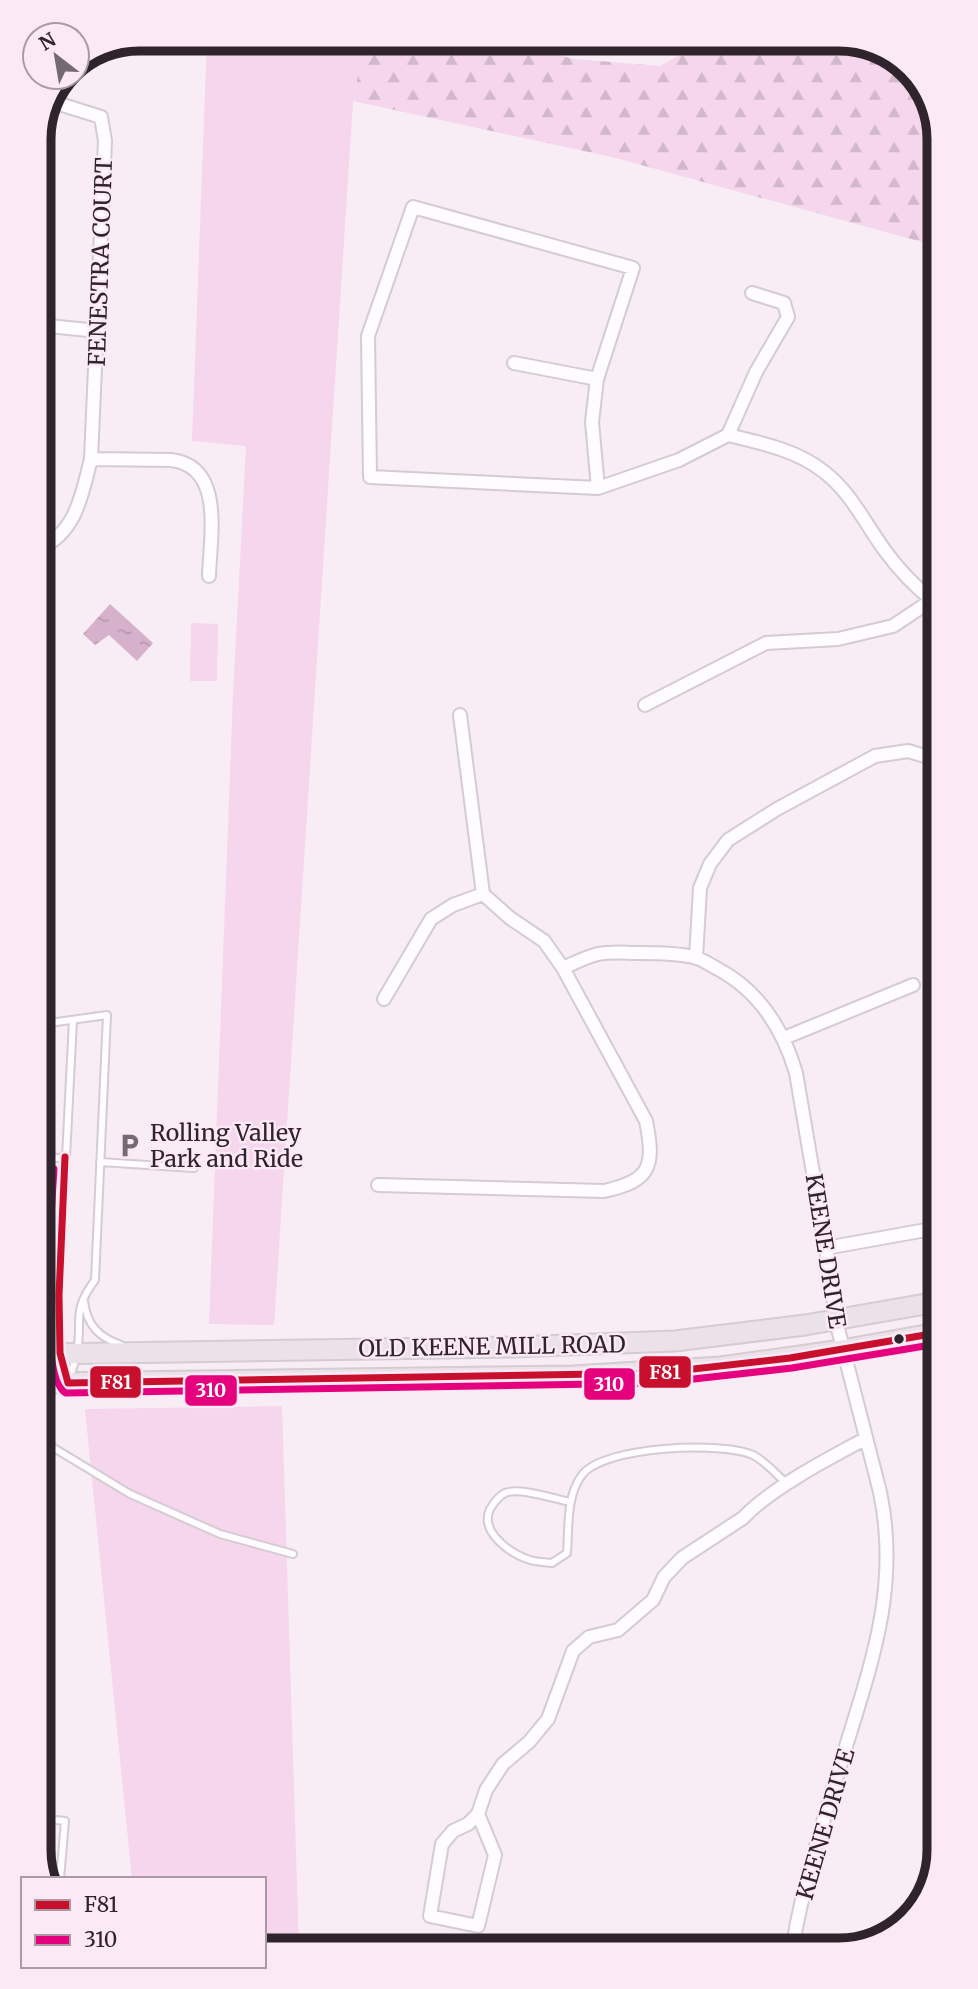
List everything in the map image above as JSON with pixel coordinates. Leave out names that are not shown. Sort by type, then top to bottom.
[{"type":"main road","name":"OLD KEENE MILL ROAD","points":[[60,1353],[591,1345],[675,1341],[836,1321],[927,1304]]},
{"type":"main road","name":"OLD KEENE MILL ROAD","points":[[51,1383],[657,1373],[842,1350],[927,1335]]},
{"type":"street","name":"FENESTRA COURT","points":[[51,542],[61,536],[78,508],[91,459],[104,127],[101,117],[59,103]]},
{"type":"street","points":[[598,488],[592,422],[597,379],[633,268],[413,207],[368,336],[370,477],[598,488],[678,460],[728,435],[756,372],[788,317],[784,303],[752,293]]},
{"type":"street","points":[[51,326],[98,331]]},
{"type":"street","points":[[514,363],[597,379]]},
{"type":"street","points":[[728,435],[772,446],[798,456],[824,471],[852,499],[887,554],[927,593]]},
{"type":"street","points":[[91,459],[184,461],[194,467],[204,479],[211,496],[209,576]]},
{"type":"street","points":[[645,705],[766,643],[838,639],[893,625],[927,601]]},
{"type":"street","points":[[378,1185],[604,1191],[630,1185],[643,1176],[649,1162],[650,1141],[646,1121],[563,968],[544,941],[510,918],[483,894],[460,715]]},
{"type":"street","points":[[696,958],[700,888],[710,864],[728,841],[777,809],[875,756],[908,751],[927,757]]},
{"type":"street","points":[[384,999],[431,919],[453,905],[483,894]]},
{"type":"street","name":"KEENE DRIVE","points":[[563,968],[608,952],[663,953],[696,958],[731,977],[756,998],[784,1038],[796,1073],[836,1321],[885,1517],[888,1559],[885,1601],[865,1684],[816,1844],[794,1938]]},
{"type":"street","points":[[784,1038],[914,985]]},
{"type":"street","points":[[826,1248],[927,1230]]},
{"type":"street","points":[[478,1814],[495,1855],[478,1926],[430,1916],[442,1844],[453,1831],[468,1824],[478,1814],[486,1790],[503,1764],[529,1742],[548,1719],[573,1651],[589,1637],[618,1630],[653,1600],[664,1577],[682,1558],[743,1518],[788,1484],[865,1439]]},
{"type":"lane","points":[[51,1023],[107,1015],[95,1280],[84,1295],[77,1318],[60,1353],[68,1383]]},
{"type":"lane","points":[[68,1383],[60,1353],[59,1295],[73,1020]]},
{"type":"lane","points":[[51,1159],[65,1157]]},
{"type":"lane","points":[[100,1162],[194,1168]]},
{"type":"lane","points":[[84,1295],[85,1312],[96,1332],[119,1345],[140,1352]]},
{"type":"lane","points":[[51,1446],[130,1494],[220,1534],[293,1554]]},
{"type":"lane","points":[[571,1502],[522,1492],[505,1493],[494,1503],[488,1514],[490,1530],[501,1544],[529,1560],[552,1563],[567,1553],[571,1502],[571,1492],[583,1472],[606,1458],[639,1451],[731,1448],[755,1456],[788,1484]]},
{"type":"lane","points":[[51,1820],[65,1821],[60,1877]]},
{"type":"green space","points":[[207,51],[363,51],[353,102],[274,1325],[209,1324],[233,695],[246,446],[192,441]]},
{"type":"green space","points":[[363,51],[543,51],[574,59],[660,66],[687,51],[857,52],[878,60],[897,73],[921,105],[927,138],[927,243],[612,157],[353,101]]},
{"type":"green space","points":[[191,623],[218,624],[217,681],[190,681]]},
{"type":"green space","points":[[282,1406],[299,1938],[266,1938],[266,1877],[132,1877],[85,1409]]},
{"type":"water","points":[[110,604],[153,643],[137,661],[109,635],[95,645],[83,634]]},
{"type":"transit line","name":"F81","points":[[65,1157],[59,1295],[60,1353],[68,1383],[658,1373],[790,1358],[927,1335]]},
{"type":"transit line","name":"310","points":[[51,1169],[54,1169],[51,1219]]},
{"type":"transit line","name":"310","points":[[51,1346],[57,1381],[66,1393],[658,1383],[792,1368],[927,1346]]},
{"type":"place","name":"Rolling Valley Park and Ride","points":[[130,1145]]}]
